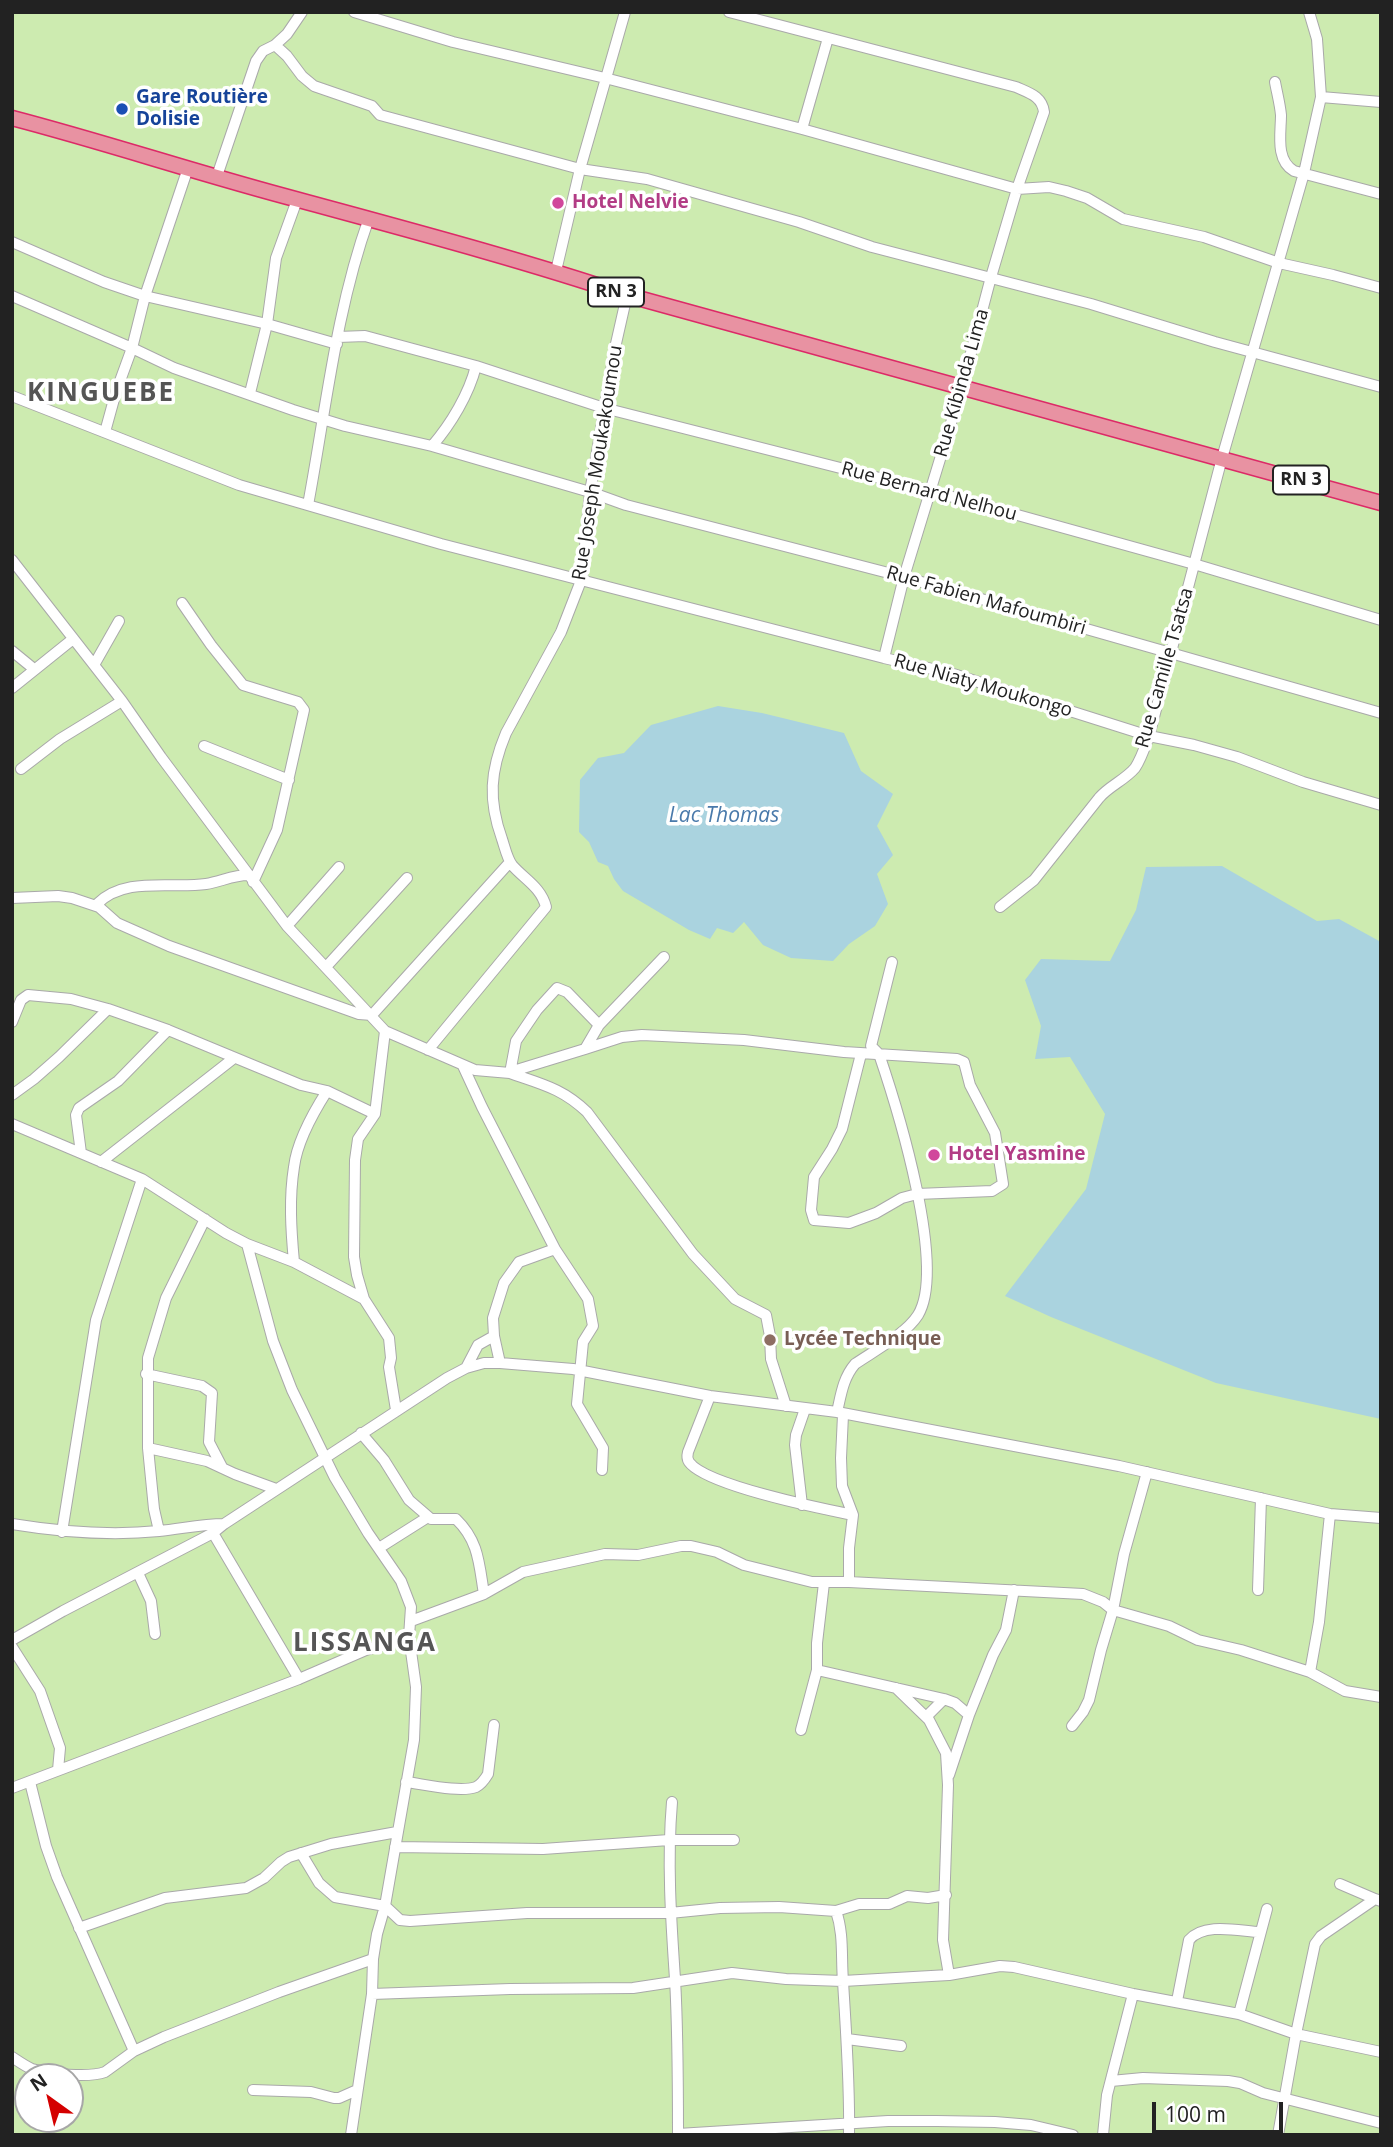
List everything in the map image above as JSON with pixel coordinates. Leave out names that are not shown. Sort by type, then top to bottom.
[{"type":"highway","name":"RN 3","points":[[12,118],[556,271],[627,295],[1381,503]]},
{"type":"street","points":[[217,176],[256,61],[263,51],[287,34],[302,12]]},
{"type":"street","points":[[354,12],[453,42],[605,78],[1017,189],[1049,187],[1066,191],[1087,198],[1124,219],[1204,237],[1279,263],[1381,288]]},
{"type":"street","points":[[556,271],[580,169],[625,12]]},
{"type":"street","name":"Rue Kibinda Lima","points":[[729,12],[1016,87],[1035,95],[1043,106],[1044,112],[1017,189],[962,387],[904,577],[884,658]]},
{"type":"street","name":"Rue Camille Tsatsa","points":[[1000,907],[1034,880],[1099,797],[1136,766],[1149,736],[1222,458],[1304,173],[1321,97],[1317,39],[1309,12]]},
{"type":"street","points":[[802,130],[828,38]]},
{"type":"street","points":[[275,45],[314,86],[372,106],[380,115],[580,169],[647,179],[799,222],[872,247],[1091,304],[1182,333],[1381,387]]},
{"type":"street","points":[[1275,82],[1284,163],[1294,171],[1381,194]]},
{"type":"street","points":[[1321,97],[1381,102]]},
{"type":"street","points":[[106,432],[145,296],[188,168]]},
{"type":"street","points":[[250,394],[267,324],[276,258],[297,200]]},
{"type":"street","points":[[308,505],[337,341],[355,257],[369,218]]},
{"type":"street","name":"Rue Bernard Nelhou","points":[[12,242],[104,282],[145,296],[337,341],[365,336],[476,366],[604,408],[930,491],[1194,564],[1381,620]]},
{"type":"street","name":"Rue Joseph Moukakoumou","points":[[510,862],[493,808],[492,791],[499,751],[509,726],[561,632],[582,579],[590,492],[627,295]]},
{"type":"street","name":"Rue Fabien Mafoumbiri","points":[[12,296],[174,368],[365,432],[432,446],[626,505],[904,577],[1381,713]]},
{"type":"street","points":[[432,446],[443,434],[466,393],[476,366]]},
{"type":"street","name":"Rue Niaty Moukongo","points":[[12,397],[239,485],[441,544],[950,673],[1149,736],[1237,757],[1303,782],[1381,804]]},
{"type":"street","points":[[12,560],[122,701],[288,926],[386,1031],[463,1066],[482,1072],[510,1073],[564,1092],[587,1112],[693,1254],[735,1299],[766,1315],[771,1359],[786,1406]]},
{"type":"street","points":[[182,604],[243,685],[302,705],[304,710],[277,830],[250,878]]},
{"type":"street","points":[[94,665],[118,621]]},
{"type":"street","points":[[12,688],[73,639]]},
{"type":"street","points":[[12,651],[34,669]]},
{"type":"street","points":[[21,769],[60,739],[122,701]]},
{"type":"street","points":[[204,746],[289,780]]},
{"type":"street","points":[[372,1015],[510,862],[540,892],[546,906],[428,1050]]},
{"type":"street","points":[[288,926],[338,867]]},
{"type":"street","points":[[99,907],[97,904],[107,896],[143,885],[203,884],[228,877],[250,878]]},
{"type":"street","points":[[326,967],[407,878]]},
{"type":"street","points":[[12,898],[58,896],[99,907],[117,923],[169,946],[359,1014],[372,1015]]},
{"type":"street","points":[[585,1049],[599,1025],[664,957]]},
{"type":"street","points":[[849,1582],[853,1515],[842,1486],[840,1414],[848,1371],[911,1324],[926,1296],[927,1261],[908,1150],[880,1054],[871,1046],[892,962]]},
{"type":"street","points":[[510,1073],[516,1041],[537,1010],[557,988],[567,992],[599,1025]]},
{"type":"street","points":[[12,1021],[20,1000],[28,995],[55,996],[108,1009],[168,1030],[301,1085],[327,1091],[375,1114]]},
{"type":"street","points":[[12,1095],[59,1057],[108,1009]]},
{"type":"street","points":[[82,1153],[76,1115],[79,1108],[118,1081],[168,1030]]},
{"type":"street","points":[[386,1031],[375,1114],[358,1139],[355,1160],[354,1257],[365,1298],[389,1338],[389,1367],[396,1410]]},
{"type":"street","points":[[510,1073],[622,1037],[642,1035],[765,1042],[861,1054],[953,1058],[964,1062],[970,1085],[995,1133],[1003,1184],[992,1191],[917,1194],[902,1198],[876,1213],[849,1223],[814,1220],[814,1177],[842,1129],[861,1054]]},
{"type":"street","points":[[101,1162],[234,1058]]},
{"type":"street","points":[[463,1066],[555,1249],[588,1299],[593,1326],[583,1342],[577,1404],[603,1448],[602,1471]]},
{"type":"street","points":[[293,1262],[291,1216],[294,1166],[314,1110],[327,1091]]},
{"type":"street","points":[[12,1124],[142,1179],[247,1244],[293,1262],[365,1298]]},
{"type":"street","points":[[62,1532],[96,1320],[142,1179]]},
{"type":"street","points":[[159,1531],[154,1510],[148,1448],[148,1358],[174,1278],[205,1219]]},
{"type":"street","points":[[247,1244],[273,1341],[292,1390],[324,1457],[368,1533],[401,1581],[411,1607],[409,1637],[416,1687],[414,1740],[373,1959],[372,1994],[351,2135]]},
{"type":"street","points":[[500,1363],[493,1318],[504,1283],[516,1265],[523,1260],[555,1249]]},
{"type":"street","points":[[466,1368],[478,1345],[494,1336]]},
{"type":"street","points":[[12,1640],[213,1533],[396,1410],[466,1368],[484,1363],[580,1370],[710,1396],[935,1430],[1147,1472],[1330,1514],[1381,1518]]},
{"type":"street","points":[[146,1374],[202,1386],[212,1393],[209,1442],[222,1467]]},
{"type":"street","points":[[710,1396],[688,1452],[688,1461],[709,1475],[802,1505],[853,1515]]},
{"type":"street","points":[[802,1505],[795,1445],[805,1409]]},
{"type":"street","points":[[361,1433],[384,1460],[409,1500],[433,1520],[456,1519],[468,1532],[477,1554],[484,1594]]},
{"type":"street","points":[[148,1448],[207,1461],[276,1489]]},
{"type":"street","points":[[1072,1726],[1089,1700],[1113,1610],[1124,1553],[1147,1472]]},
{"type":"street","points":[[1258,1590],[1261,1499]]},
{"type":"street","points":[[1310,1672],[1318,1630],[1330,1514]]},
{"type":"street","points":[[379,1548],[428,1517]]},
{"type":"street","points":[[12,1524],[62,1532],[159,1531],[195,1525],[224,1524]]},
{"type":"street","points":[[213,1533],[299,1679]]},
{"type":"street","points":[[411,1621],[484,1594],[517,1574],[605,1554],[638,1555],[691,1546],[717,1552],[752,1567],[824,1583],[1083,1594],[1103,1602],[1113,1610],[1169,1626],[1198,1640],[1241,1650],[1310,1672],[1345,1691],[1381,1697]]},
{"type":"street","points":[[138,1573],[151,1601],[155,1634]]},
{"type":"street","points":[[802,1730],[817,1670],[817,1643],[824,1583]]},
{"type":"street","points":[[947,1779],[969,1715],[1006,1630],[1014,1590]]},
{"type":"street","points":[[12,1788],[299,1679],[366,1650],[409,1637]]},
{"type":"street","points":[[12,1647],[40,1690],[60,1748],[58,1770]]},
{"type":"street","points":[[817,1670],[944,1699],[955,1703],[969,1715]]},
{"type":"street","points":[[896,1688],[926,1717],[946,1754],[946,1895],[943,1940],[949,1975]]},
{"type":"street","points":[[926,1717],[944,1699]]},
{"type":"street","points":[[405,1782],[451,1788],[476,1787],[485,1781],[488,1774],[494,1725]]},
{"type":"street","points":[[30,1782],[46,1846],[57,1877],[134,2052]]},
{"type":"street","points":[[672,1802],[669,1840],[670,1913],[675,1982],[678,2135],[849,2129],[888,2121],[1031,2124],[1073,2135]]},
{"type":"street","points":[[79,1928],[165,1898],[246,1888],[264,1878],[281,1862],[302,1853],[331,1844],[397,1832]]},
{"type":"street","points":[[395,1847],[543,1849],[669,1840],[734,1840]]},
{"type":"street","points":[[302,1853],[319,1883],[335,1897],[385,1906],[400,1920],[410,1921],[527,1913],[670,1913],[779,1907],[836,1911],[859,1904],[889,1905],[907,1896],[928,1898],[946,1895]]},
{"type":"street","points":[[1340,1884],[1378,1900]]},
{"type":"street","points":[[1278,2135],[1315,1944],[1321,1936],[1378,1900]]},
{"type":"street","points":[[1239,2014],[1267,1909]]},
{"type":"street","points":[[836,1911],[842,1928],[849,2129]]},
{"type":"street","points":[[1177,2001],[1192,1936],[1214,1929],[1259,1932]]},
{"type":"street","points":[[12,2057],[34,2070],[88,2076],[105,2072],[164,2036],[373,1959]]},
{"type":"street","points":[[372,1994],[633,1988],[732,1973],[786,1979],[843,1981],[949,1975],[1000,1966],[1239,2014],[1296,2034],[1381,2052]]},
{"type":"street","points":[[1103,2135],[1105,2109],[1133,1994]]},
{"type":"street","points":[[847,2039],[901,2046]]},
{"type":"street","points":[[1111,2081],[1143,2078],[1215,2079],[1240,2083],[1263,2093],[1381,2123]]},
{"type":"street","points":[[253,2090],[312,2092],[339,2098],[357,2090]]},
{"type":"green space","points":[[12,12],[1381,12],[1381,2135],[12,2135]]},
{"type":"water","name":"Lac Thomas","points":[[718,706],[762,713],[844,733],[861,771],[893,794],[877,826],[893,855],[877,874],[888,904],[875,926],[849,944],[833,961],[791,958],[763,945],[744,922],[733,933],[717,928],[710,939],[689,930],[623,891],[608,866],[598,862],[589,842],[579,832],[580,780],[598,758],[624,753],[651,725]]},
{"type":"water","points":[[1222,866],[1317,921],[1339,919],[1381,942],[1381,1419],[1216,1383],[1005,1296],[1086,1189],[1105,1114],[1070,1057],[1035,1059],[1041,1026],[1025,980],[1041,959],[1110,961],[1136,910],[1146,867]]},
{"type":"place","name":"Gare Routière Dolisie","points":[[122,109]]},
{"type":"place","name":"Hotel Nelvie","points":[[558,203]]},
{"type":"place","name":"Hotel Yasmine","points":[[934,1155]]},
{"type":"place","name":"Lycée Technique","points":[[770,1340]]},
{"type":"district","name":"KINGUEBE","points":[[101,394]]},
{"type":"district","name":"LISSANGA","points":[[365,1644]]}]
